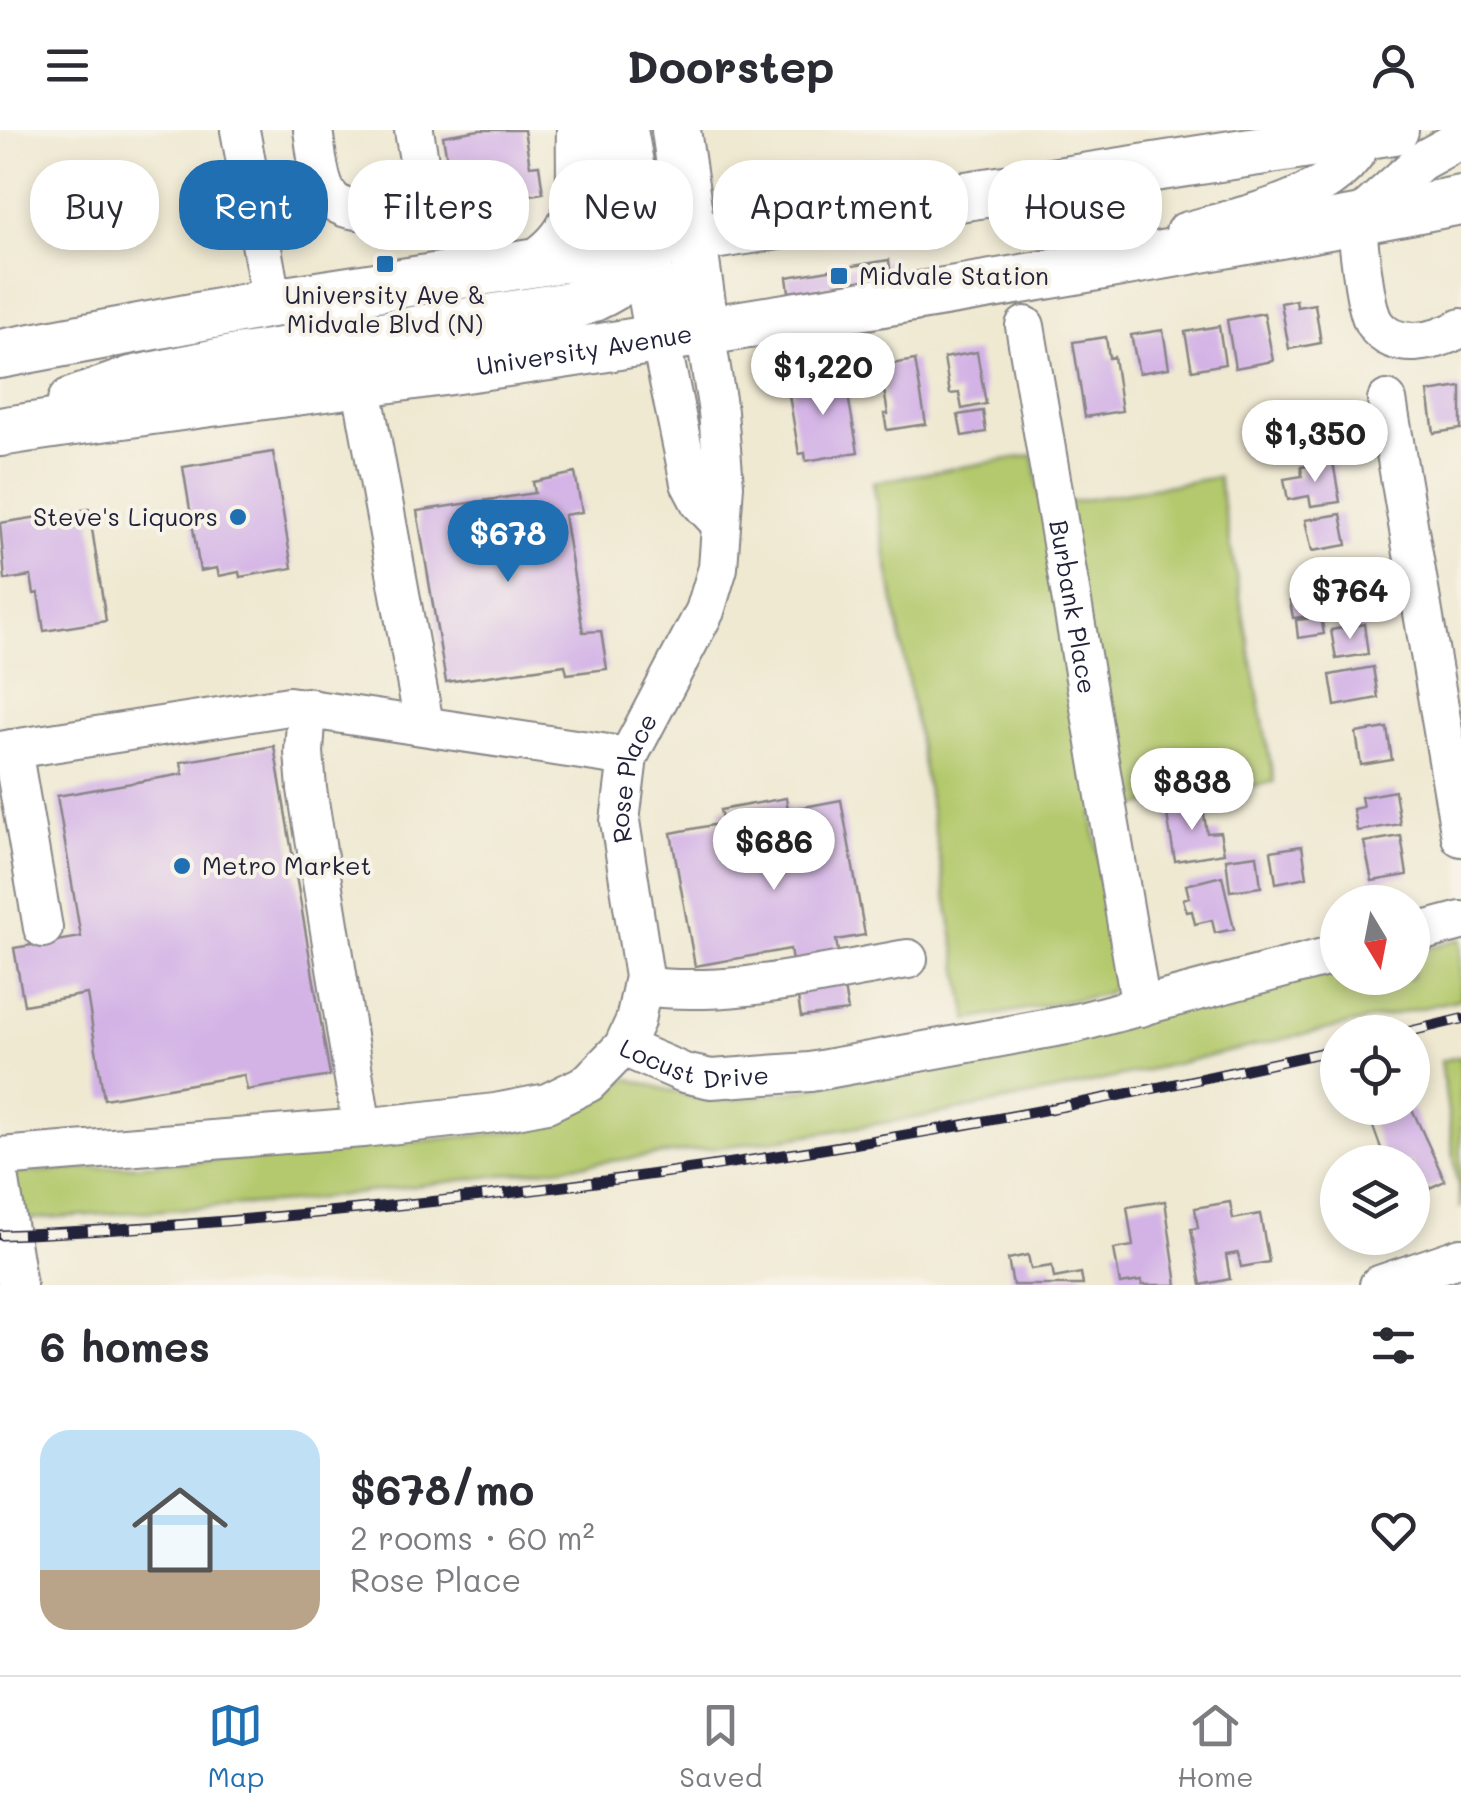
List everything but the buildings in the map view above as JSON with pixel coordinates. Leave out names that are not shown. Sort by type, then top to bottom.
[{"type":"main road","points":[[540,261],[566,238],[576,222],[580,205],[581,130]]},
{"type":"main road","points":[[623,130],[633,160]]},
{"type":"main road","points":[[676,130],[680,160]]},
{"type":"main road","points":[[693,241],[1219,145],[1376,131]]},
{"type":"main road","name":"University Avenue","points":[[9,430],[682,335],[1140,259],[1461,200]]},
{"type":"main road","points":[[0,354],[272,303],[635,250]]},
{"type":"main road","points":[[9,430],[93,394],[156,375],[570,306],[616,286],[658,250]]},
{"type":"main road","points":[[662,250],[682,335]]},
{"type":"street","points":[[240,130],[272,303]]},
{"type":"street","points":[[313,130],[322,185],[329,197],[344,208],[367,211],[414,200],[421,178],[414,130]]},
{"type":"street","points":[[1140,259],[1168,236],[1280,205],[1304,194],[1345,164],[1376,131]]},
{"type":"street","points":[[1461,139],[1421,161],[1356,220],[1372,321],[1385,336],[1408,344],[1461,328]]},
{"type":"street","name":"Burbank Place","points":[[1026,326],[1140,1006]]},
{"type":"street","name":"Rose Place","points":[[623,1047],[635,1021],[644,977],[620,821],[628,757],[705,611],[718,568],[724,496],[718,412],[682,335]]},
{"type":"street","points":[[361,382],[421,710]]},
{"type":"street","points":[[1386,400],[1461,837]]},
{"type":"street","points":[[308,707],[304,752],[311,820],[362,1128]]},
{"type":"street","points":[[43,928],[6,750],[258,708],[308,707],[421,710],[628,757]]},
{"type":"street","points":[[1430,929],[1461,921]]},
{"type":"street","points":[[642,986],[724,990],[908,958]]},
{"type":"street","name":"Locust Drive","points":[[0,1157],[362,1128],[495,1113],[547,1103],[588,1083],[623,1047],[711,1080],[810,1072],[1077,1023],[1320,959]]},
{"type":"street","points":[[0,1181],[17,1285]]},
{"type":"street","points":[[1379,1285],[1461,1257]]},
{"type":"green space","points":[[1033,455],[1042,507],[1218,477],[1274,782],[1092,814],[1118,976],[1113,988],[1105,994],[968,1020],[873,482]]},
{"type":"green space","points":[[1461,939],[1461,999],[1391,1015],[1320,1015],[1320,1031],[927,1116],[783,1139],[291,1202],[0,1221],[0,1174],[282,1156],[533,1129],[580,1111],[615,1085],[630,1079],[702,1100],[724,1101],[807,1089],[1320,975],[1320,995],[1430,995],[1430,947]]},
{"type":"green space","points":[[1461,1056],[1461,1209],[1441,1061]]},
{"type":"railway","points":[[1430,1026],[1461,1019]]},
{"type":"railway","points":[[0,1235],[277,1217],[613,1180],[977,1123],[1320,1053]]},
{"type":"place","name":"University Ave & Midvale Blvd (N)","points":[[385,264]]},
{"type":"place","name":"Midvale Station","points":[[839,276]]},
{"type":"place","name":"Steve's Liquors","points":[[238,517]]},
{"type":"place","name":"Metro Market","points":[[182,866]]}]
